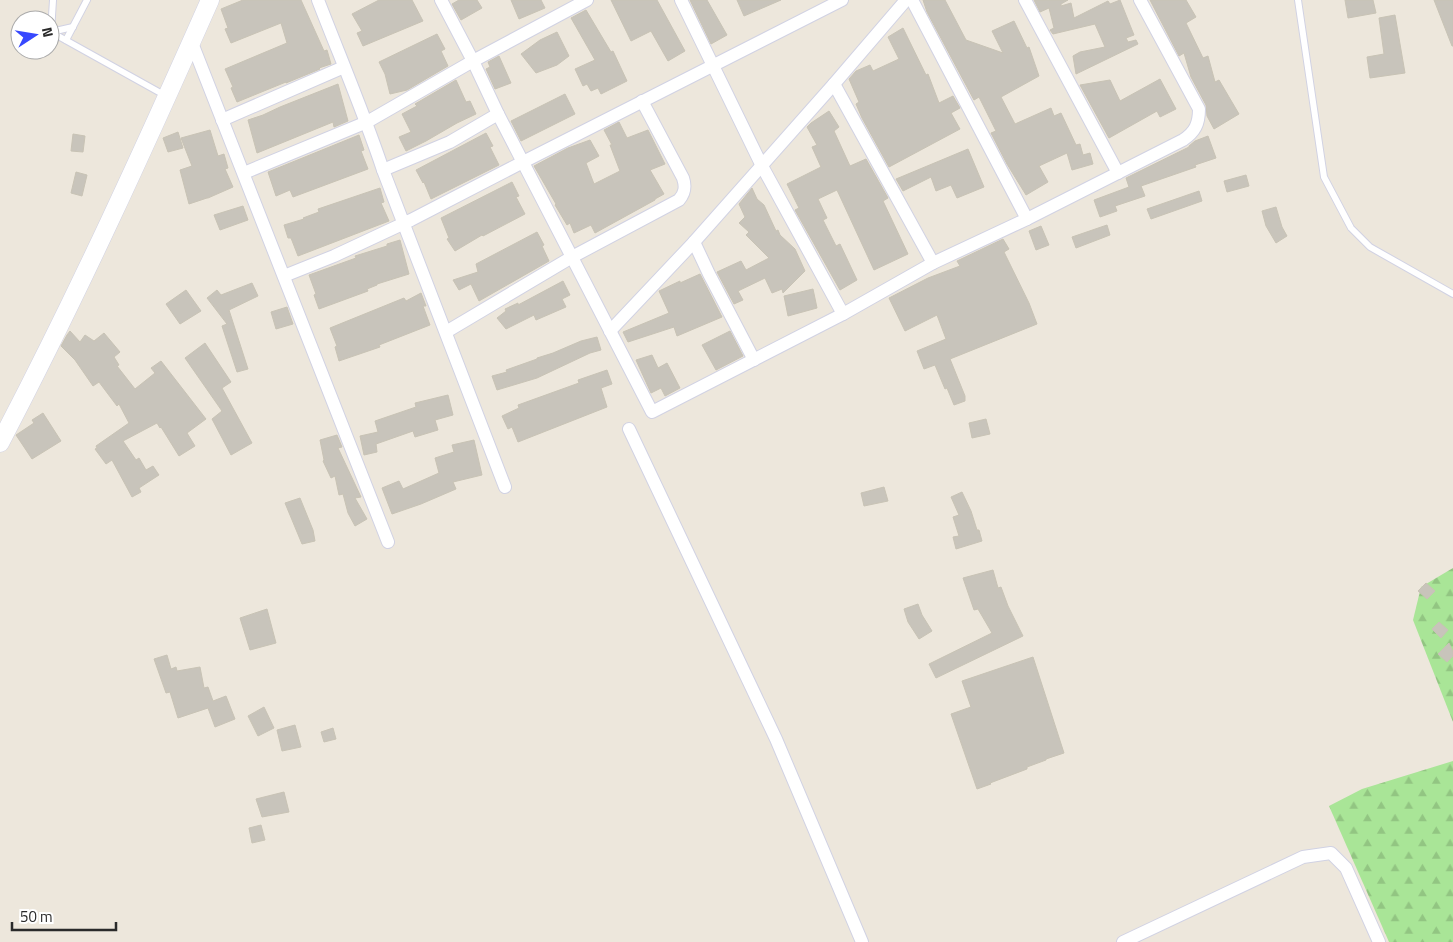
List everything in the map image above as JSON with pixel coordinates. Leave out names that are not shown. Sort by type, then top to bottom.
[{"type":"main road","points":[[0,443],[23,400],[112,216],[210,0]]},
{"type":"street","points":[[318,0],[367,122],[505,487]]},
{"type":"street","points":[[441,0],[522,162],[652,412],[843,314],[932,263],[1027,219],[1191,135],[1199,119],[1199,109],[1140,0]]},
{"type":"street","points":[[244,173],[367,122],[565,5],[587,0]]},
{"type":"street","points":[[681,0],[762,166],[843,314]]},
{"type":"street","points":[[284,276],[334,256],[404,224],[842,0]]},
{"type":"street","points":[[610,331],[762,166],[906,0]]},
{"type":"street","points":[[912,0],[1027,219]]},
{"type":"street","points":[[1025,0],[1118,173]]},
{"type":"street","points":[[192,43],[388,542]]},
{"type":"street","points":[[222,120],[344,68]]},
{"type":"street","points":[[834,84],[932,263]]},
{"type":"street","points":[[446,332],[572,257],[679,200],[685,187],[683,178],[642,101]]},
{"type":"street","points":[[384,170],[450,142],[498,114]]},
{"type":"street","points":[[694,242],[754,360]]},
{"type":"street","points":[[629,429],[776,739],[862,942]]},
{"type":"street","points":[[1123,942],[1303,857],[1331,853],[1346,868],[1379,942]]},
{"type":"lane","points":[[66,40],[87,0]]},
{"type":"lane","points":[[1298,0],[1324,177],[1350,228],[1370,247],[1453,294]]},
{"type":"lane","points":[[60,30],[73,27]]},
{"type":"lane","points":[[60,37],[167,97]]},
{"type":"green space","points":[[1453,568],[1453,722],[1413,620],[1421,587]]},
{"type":"green space","points":[[1453,761],[1453,942],[1389,942],[1329,806],[1362,789]]},
{"type":"building","points":[[243,0],[301,0],[324,51],[327,50],[331,64],[237,102],[225,69],[287,43],[281,23],[231,43],[225,29],[228,28],[221,9]]},
{"type":"building","points":[[379,0],[412,0],[423,21],[363,46],[357,33],[362,31],[352,14]]},
{"type":"building","points":[[459,0],[477,0],[482,8],[461,20],[452,4]]},
{"type":"building","points":[[511,0],[541,0],[545,8],[519,19]]},
{"type":"building","points":[[611,0],[657,0],[685,51],[668,61],[651,31],[631,41]]},
{"type":"building","points":[[690,0],[707,0],[727,35],[711,44]]},
{"type":"building","points":[[737,0],[781,0],[744,16]]},
{"type":"building","points":[[923,0],[945,0],[966,40],[1003,53],[992,31],[1014,21],[1027,48],[1029,47],[1039,76],[1001,97],[1015,124],[1051,108],[1054,116],[1061,113],[1076,145],[1080,144],[1083,155],[1090,153],[1093,164],[1072,170],[1067,153],[1039,166],[1048,182],[1026,195],[991,133],[996,131],[979,97],[974,100],[927,12]]},
{"type":"building","points":[[1034,0],[1068,0],[1061,4],[1061,6],[1071,3],[1074,18],[1108,1],[1110,4],[1120,0],[1134,35],[1126,38],[1128,42],[1136,40],[1138,44],[1076,74],[1073,56],[1080,52],[1105,47],[1095,24],[1053,34],[1050,30],[1054,28],[1049,8],[1040,12]]},
{"type":"building","points":[[1150,0],[1186,0],[1196,17],[1186,23],[1203,58],[1208,56],[1215,82],[1219,80],[1239,114],[1214,129],[1207,116],[1206,105],[1191,77],[1184,53],[1179,56]]},
{"type":"building","points":[[1345,0],[1373,0],[1376,13],[1348,18]]},
{"type":"building","points":[[1434,0],[1453,0],[1453,46],[1452,46]]},
{"type":"building","points":[[586,10],[611,52],[613,51],[627,81],[601,94],[598,88],[591,91],[587,84],[583,86],[575,69],[595,60],[571,18]]},
{"type":"building","points":[[1395,15],[1405,73],[1370,78],[1367,57],[1384,54],[1379,18]]},
{"type":"building","points":[[903,28],[926,75],[928,74],[939,103],[953,96],[960,108],[951,113],[960,129],[889,167],[862,118],[856,104],[859,102],[849,79],[856,71],[870,65],[873,71],[899,59],[888,37]]},
{"type":"building","points":[[557,32],[569,56],[557,65],[536,73],[521,54],[540,40]]},
{"type":"building","points":[[437,34],[445,49],[441,51],[448,66],[407,90],[390,94],[385,74],[379,62]]},
{"type":"building","points":[[499,56],[511,83],[495,89],[486,69],[490,67],[488,62]]},
{"type":"building","points":[[1160,79],[1176,109],[1160,117],[1157,111],[1109,138],[1080,85],[1110,80],[1120,101]]},
{"type":"building","points":[[456,80],[466,102],[470,101],[476,114],[406,151],[399,137],[411,132],[402,114],[417,106],[415,104]]},
{"type":"building","points":[[338,84],[348,121],[334,127],[333,122],[257,153],[248,120]]},
{"type":"building","points":[[565,94],[575,114],[521,141],[511,121]]},
{"type":"building","points":[[829,111],[839,127],[834,131],[850,166],[866,159],[888,198],[883,201],[908,254],[874,270],[837,190],[818,199],[827,218],[823,220],[836,246],[840,244],[857,280],[840,290],[795,210],[799,208],[787,184],[821,167],[812,147],[817,145],[807,127]]},
{"type":"building","points":[[619,122],[627,138],[648,130],[665,164],[650,170],[664,194],[595,233],[591,225],[574,233],[570,223],[567,225],[555,205],[534,166],[568,148],[590,140],[599,156],[586,163],[594,184],[620,171],[610,145],[612,145],[604,130]]},
{"type":"building","points":[[210,130],[218,156],[224,154],[228,168],[225,169],[233,187],[189,204],[180,170],[192,166],[181,138]]},
{"type":"building","points":[[178,132],[183,148],[168,152],[163,138]]},
{"type":"building","points":[[486,133],[493,146],[490,147],[499,165],[431,199],[424,182],[416,170]]},
{"type":"building","points":[[73,134],[85,136],[83,152],[71,151]]},
{"type":"building","points":[[359,135],[364,150],[361,151],[368,169],[293,197],[290,190],[276,196],[268,172]]},
{"type":"building","points":[[1208,136],[1216,158],[1141,186],[1145,196],[1115,206],[1117,211],[1100,217],[1094,200],[1129,187],[1126,178]]},
{"type":"building","points":[[968,149],[984,187],[957,198],[951,185],[936,191],[931,177],[903,191],[896,179]]},
{"type":"building","points":[[76,172],[87,175],[82,196],[71,193]]},
{"type":"building","points":[[1246,175],[1249,186],[1227,192],[1224,181]]},
{"type":"building","points":[[512,182],[519,196],[516,197],[525,214],[482,235],[455,251],[447,239],[449,238],[441,218]]},
{"type":"building","points":[[380,188],[384,202],[381,203],[389,221],[298,256],[291,238],[288,238],[284,225],[319,212],[318,209]]},
{"type":"building","points":[[752,188],[757,199],[764,205],[776,231],[778,230],[780,235],[795,249],[805,271],[783,293],[782,289],[772,293],[765,278],[738,291],[743,300],[734,304],[717,272],[741,261],[746,270],[769,258],[746,235],[749,232],[739,223],[745,217],[739,204]]},
{"type":"building","points":[[1199,191],[1202,201],[1151,219],[1147,209]]},
{"type":"building","points":[[243,206],[248,220],[220,230],[214,215]]},
{"type":"building","points":[[1276,207],[1287,236],[1276,243],[1266,226],[1262,211]]},
{"type":"building","points":[[1107,225],[1110,235],[1076,248],[1072,237]]},
{"type":"building","points":[[1041,226],[1049,245],[1036,250],[1029,231]]},
{"type":"building","points":[[537,232],[549,261],[479,301],[471,284],[459,290],[453,280],[478,272],[476,264]]},
{"type":"building","points":[[1003,239],[1009,249],[1004,252],[1037,324],[950,359],[965,396],[965,401],[954,405],[935,365],[924,369],[917,351],[946,339],[937,315],[905,331],[889,298],[928,278],[960,266],[957,261]]},
{"type":"building","points":[[400,240],[409,274],[377,284],[367,289],[368,291],[319,309],[309,275]]},
{"type":"building","points":[[700,274],[722,317],[677,336],[674,327],[628,342],[623,332],[669,313],[659,291]]},
{"type":"building","points":[[563,281],[570,295],[562,299],[566,307],[536,320],[534,315],[506,329],[497,318],[506,311],[505,309],[518,303],[518,305]]},
{"type":"building","points":[[252,283],[258,296],[229,310],[248,369],[237,372],[222,326],[227,324],[207,298],[217,290],[221,295]]},
{"type":"building","points":[[813,289],[817,308],[788,316],[784,296]]},
{"type":"building","points":[[186,290],[201,311],[180,324],[166,304]]},
{"type":"building","points":[[421,293],[426,306],[423,306],[430,325],[379,345],[380,347],[339,361],[335,347],[337,346],[330,328],[404,298],[406,301]]},
{"type":"building","points":[[287,307],[293,324],[276,329],[271,312]]},
{"type":"building","points":[[70,331],[80,342],[85,335],[94,341],[104,333],[120,352],[114,357],[119,365],[117,366],[135,389],[155,373],[151,368],[161,361],[206,419],[187,433],[195,446],[179,456],[157,423],[123,441],[136,460],[139,458],[146,470],[153,466],[159,475],[139,488],[141,492],[132,497],[112,460],[106,464],[95,449],[97,448],[96,446],[129,423],[119,404],[117,406],[99,382],[93,386],[75,360],[61,346]]},
{"type":"building","points":[[730,331],[743,356],[716,370],[702,345]]},
{"type":"building","points":[[597,337],[601,350],[590,353],[537,378],[497,390],[492,376],[507,372],[506,370],[581,341]]},
{"type":"building","points":[[205,343],[231,382],[222,388],[252,443],[231,455],[212,419],[222,411],[185,358]]},
{"type":"building","points":[[652,355],[658,368],[667,363],[680,388],[665,396],[661,388],[651,393],[636,360]]},
{"type":"building","points":[[607,370],[612,384],[601,388],[607,407],[518,442],[512,427],[508,429],[502,416],[519,408],[518,405],[579,383],[578,380]]},
{"type":"building","points":[[448,395],[453,415],[435,420],[438,430],[415,437],[413,431],[376,444],[377,452],[364,455],[360,436],[378,432],[375,421],[416,407],[415,403]]},
{"type":"building","points":[[43,413],[61,441],[32,459],[16,435],[34,423],[32,420]]},
{"type":"building","points":[[986,419],[990,434],[972,438],[969,423]]},
{"type":"building","points":[[337,435],[342,447],[338,448],[361,497],[355,498],[367,519],[355,526],[348,513],[343,494],[339,495],[335,476],[331,478],[323,461],[320,440]]},
{"type":"building","points":[[474,440],[482,475],[453,482],[456,489],[392,514],[382,488],[399,481],[403,489],[439,473],[435,458],[454,452],[452,445]]},
{"type":"building","points":[[884,487],[888,501],[864,506],[861,493]]},
{"type":"building","points":[[962,492],[982,541],[956,549],[953,537],[959,536],[953,517],[959,515],[951,497]]},
{"type":"building","points":[[300,498],[313,530],[315,541],[302,544],[285,503]]},
{"type":"building","points":[[993,570],[998,588],[1001,587],[1023,636],[936,678],[929,664],[992,633],[978,609],[974,610],[963,578]]},
{"type":"building","points":[[1426,583],[1435,591],[1427,599],[1418,591]]},
{"type":"building","points":[[918,604],[922,615],[932,631],[919,639],[908,622],[904,609]]},
{"type":"building","points":[[267,609],[276,643],[250,650],[240,618]]},
{"type":"building","points":[[1439,622],[1448,630],[1441,638],[1432,629]]},
{"type":"building","points":[[1449,643],[1453,656],[1447,662],[1438,654]]},
{"type":"building","points":[[167,655],[171,669],[176,667],[177,671],[200,667],[204,688],[208,687],[213,701],[226,696],[235,719],[215,727],[208,708],[178,718],[170,692],[166,693],[154,659]]},
{"type":"building","points":[[1033,657],[1064,753],[977,789],[951,714],[971,707],[962,681]]},
{"type":"building","points":[[264,707],[274,728],[258,736],[248,716]]},
{"type":"building","points":[[295,725],[301,747],[282,751],[277,730]]},
{"type":"building","points":[[333,728],[336,739],[324,742],[321,732]]},
{"type":"building","points":[[284,792],[289,812],[262,817],[256,799]]},
{"type":"building","points":[[261,825],[265,840],[252,843],[249,828]]}]
